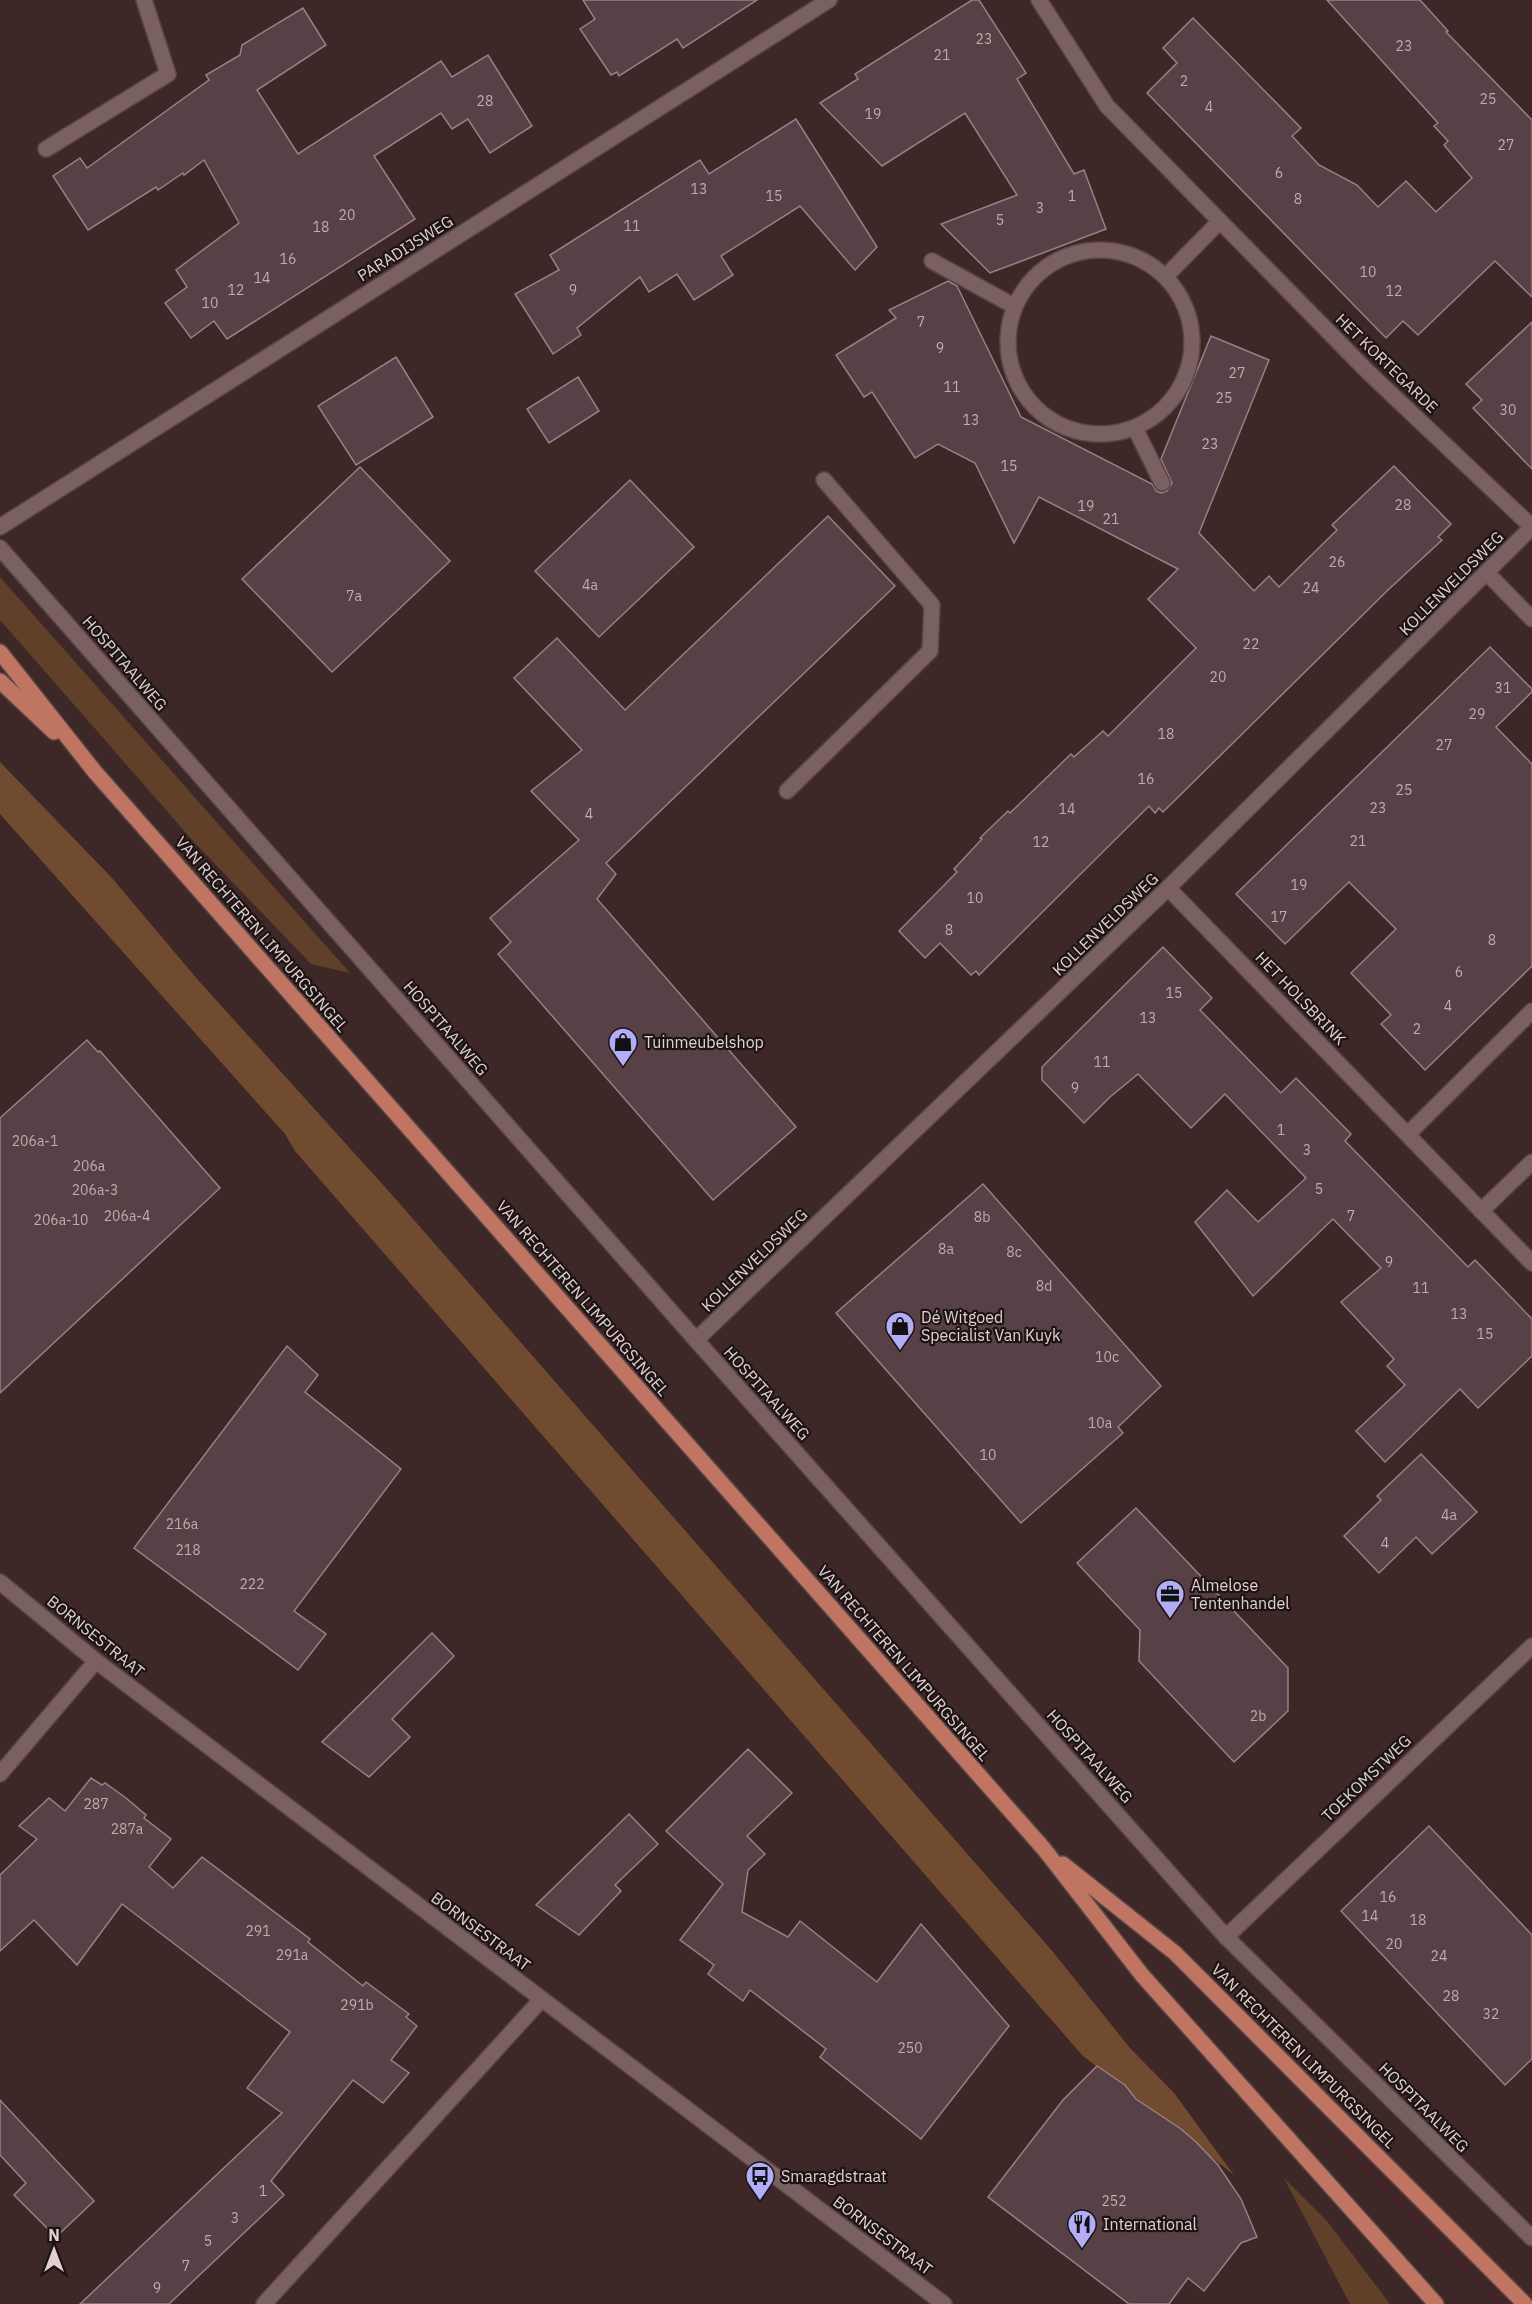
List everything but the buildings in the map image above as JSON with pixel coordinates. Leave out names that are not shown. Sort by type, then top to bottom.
[{"type":"main road","name":"VAN RECHTEREN LIMPURGSINGEL","points":[[0,652],[95,772],[1044,1849],[1142,1975],[1436,2304]]},
{"type":"main road","name":"VAN RECHTEREN LIMPURGSINGEL","points":[[0,681],[95,772]]},
{"type":"main road","name":"VAN RECHTEREN LIMPURGSINGEL","points":[[1044,1849],[1175,1953],[1525,2304]]},
{"type":"street","points":[[46,150],[168,74],[144,0]]},
{"type":"street","name":"PARADIJSWEG","points":[[0,527],[829,0]]},
{"type":"street","name":"HET KORTEGARDE","points":[[1039,0],[1107,106],[1368,372],[1532,527]]},
{"type":"street","points":[[1166,276],[1219,222]]},
{"type":"street","points":[[1082,250],[1128,252],[1166,276],[1187,306],[1194,342],[1186,378],[1166,408],[1135,428],[1092,434],[1051,421],[1021,390],[1007,349],[1014,306],[1041,270],[1082,250]]},
{"type":"street","points":[[932,261],[1014,306]]},
{"type":"street","points":[[1135,428],[1162,483]]},
{"type":"street","points":[[787,791],[930,651],[933,605],[824,480]]},
{"type":"street","name":"KOLLENVELDSWEG","points":[[696,1340],[1168,888],[1532,527]]},
{"type":"street","name":"HOSPITAALWEG","points":[[0,548],[696,1340],[1226,1937],[1532,2238]]},
{"type":"street","points":[[1487,573],[1532,619]]},
{"type":"street","name":"HET HOLSBRINK","points":[[1168,888],[1532,1263]]},
{"type":"street","points":[[1408,1134],[1532,1011]]},
{"type":"street","points":[[1481,1211],[1532,1162]]},
{"type":"street","name":"BORNSESTRAAT","points":[[0,1582],[96,1661],[944,2304]]},
{"type":"street","name":"TOEKOMSTWEG","points":[[1226,1937],[1532,1646]]},
{"type":"street","points":[[0,1774],[96,1661]]},
{"type":"street","points":[[264,2304],[541,2000]]},
{"type":"shaded area","points":[[0,577],[350,973],[311,964],[194,842],[0,620]]},
{"type":"shaded area","points":[[0,762],[112,878],[198,980],[393,1196],[1053,1952],[1130,2048],[1174,2093],[1234,2175],[1082,2055],[295,1151],[285,1134],[0,814]]},
{"type":"shaded area","points":[[1284,2178],[1327,2221],[1390,2304],[1350,2304]]},
{"type":"place","name":"Tuinmeubelshop","points":[[623,1068]]},
{"type":"place","name":"Dé Witgoed Specialist Van Kuyk","points":[[900,1352]]},
{"type":"place","name":"Almelose Tentenhandel","points":[[1170,1620]]},
{"type":"place","name":"Smaragdstraat","points":[[760,2202]]},
{"type":"place","name":"International","points":[[1082,2250]]}]
